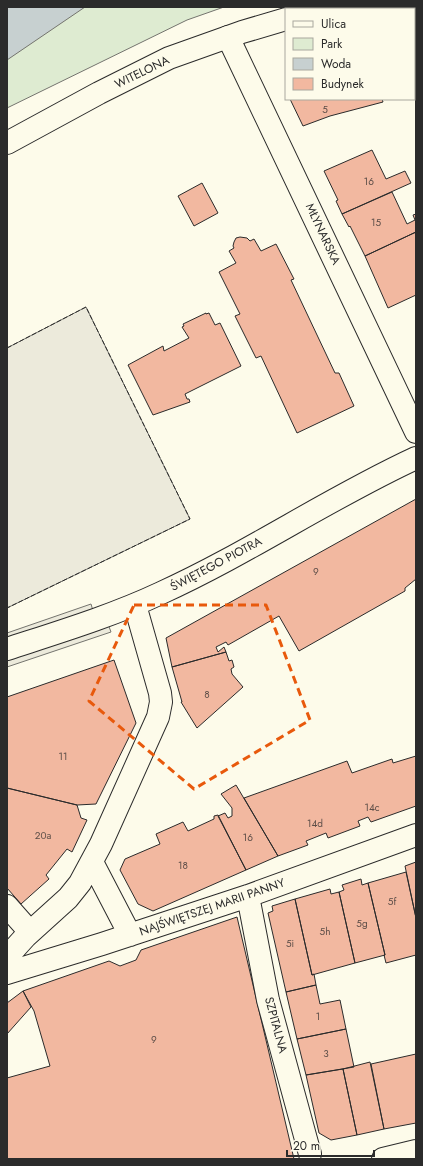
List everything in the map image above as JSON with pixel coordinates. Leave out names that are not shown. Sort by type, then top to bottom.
[{"type":"street","name":"WITELONA","points":[[7,143],[99,93],[169,58],[228,37],[285,19]]},
{"type":"street","name":"MŁYNARSKA","points":[[228,37],[416,432]]},
{"type":"street","name":"ŚWIĘTEGO PIOTRA","points":[[7,649],[135,605],[191,579],[371,480],[416,458]]},
{"type":"street","points":[[7,957],[30,932],[73,893],[92,862],[158,717],[161,702],[160,693],[135,605]]},
{"type":"street","name":"NAJŚWIĘTSZEJ MARII PANNY","points":[[7,973],[130,935],[248,896],[416,835]]},
{"type":"street","points":[[92,862],[130,935]]},
{"type":"street","name":"SZPITALNA","points":[[248,896],[268,1000],[310,1154]]},
{"type":"street","points":[[7,906],[30,932]]},
{"type":"street","points":[[384,1159],[416,1151]]},
{"type":"highlighted area","points":[[134,605],[266,605],[310,720],[194,789],[89,701]]},
{"type":"green space","points":[[7,7],[224,7],[187,20],[7,108]]},
{"type":"shaded area","points":[[86,307],[190,519],[7,608],[7,348]]},
{"type":"shaded area","points":[[91,604],[94,614],[7,643],[7,633]]},
{"type":"shaded area","points":[[108,624],[111,632],[7,667],[7,658]]},
{"type":"water","points":[[7,7],[85,7],[7,60]]},
{"type":"building","points":[[415,36],[416,36],[415,92]]},
{"type":"building","points":[[290,100],[382,100],[383,102],[330,116],[303,126]]},
{"type":"building","points":[[372,150],[386,179],[405,171],[411,183],[342,214],[336,201],[338,200],[324,171]]},
{"type":"building","points":[[202,183],[218,213],[194,226],[178,196]]},
{"type":"building","points":[[392,192],[407,224],[415,220],[413,215],[416,214],[416,232],[365,256],[350,226],[349,227],[342,214]]},
{"type":"building","points":[[416,232],[416,295],[388,308],[365,256]]},
{"type":"building","points":[[236,238],[247,238],[250,241],[254,239],[261,251],[276,244],[294,279],[291,280],[335,373],[339,373],[354,406],[297,433],[261,356],[256,358],[235,316],[240,314],[219,272],[236,263],[229,251],[234,248],[233,246]]},
{"type":"building","points":[[209,313],[215,325],[220,323],[241,366],[185,394],[190,402],[153,415],[128,365],[163,346],[164,351],[189,338],[182,327],[184,326],[183,324]]},
{"type":"building","points":[[416,499],[416,579],[405,588],[405,591],[299,651],[279,616],[228,645],[226,642],[216,647],[218,652],[224,647],[226,652],[172,667],[166,638]]},
{"type":"building","points":[[226,652],[229,661],[232,660],[234,667],[231,669],[232,674],[243,687],[197,728],[181,702],[172,667]]},
{"type":"building","points":[[114,660],[136,723],[96,804],[77,805],[7,788],[7,697]]},
{"type":"building","points":[[416,756],[416,806],[371,822],[368,817],[358,821],[360,826],[328,838],[326,833],[306,841],[308,845],[278,856],[244,798],[347,761],[352,773],[392,759],[393,763]]},
{"type":"building","points":[[236,785],[278,856],[246,870],[218,816],[225,813],[228,818],[232,816],[232,808],[221,794]]},
{"type":"building","points":[[7,788],[77,805],[81,818],[87,820],[72,852],[67,849],[46,875],[49,879],[21,904],[7,888]]},
{"type":"building","points":[[218,815],[246,870],[153,911],[138,904],[120,870],[125,859],[160,844],[156,834],[183,822],[188,831],[214,819],[214,816]]},
{"type":"building","points":[[416,862],[416,918],[405,866]]},
{"type":"building","points":[[406,872],[416,918],[416,955],[386,963],[368,883]]},
{"type":"building","points":[[361,879],[362,885],[368,883],[385,955],[355,963],[339,892],[344,890],[342,885]]},
{"type":"building","points":[[330,889],[331,894],[339,892],[355,963],[312,975],[295,899]]},
{"type":"building","points":[[295,899],[312,975],[314,974],[316,985],[286,992],[268,913],[273,911],[272,906]]},
{"type":"building","points":[[237,917],[294,1159],[7,1159],[7,1078],[50,1066],[34,1011],[23,991],[109,961],[120,966],[136,960],[141,950]]},
{"type":"building","points":[[316,985],[320,1004],[340,1000],[346,1029],[297,1039],[286,992]]},
{"type":"building","points":[[23,991],[31,1007],[7,1034],[7,1003]]},
{"type":"building","points":[[346,1029],[354,1067],[306,1075],[297,1039]]},
{"type":"building","points":[[416,1054],[416,1123],[384,1129],[371,1064]]},
{"type":"building","points":[[370,1062],[384,1129],[357,1135],[343,1069]]},
{"type":"building","points":[[343,1069],[357,1135],[331,1140],[319,1133],[306,1075]]},
{"type":"fence","points":[[7,348],[86,307],[190,519],[7,608]]}]
